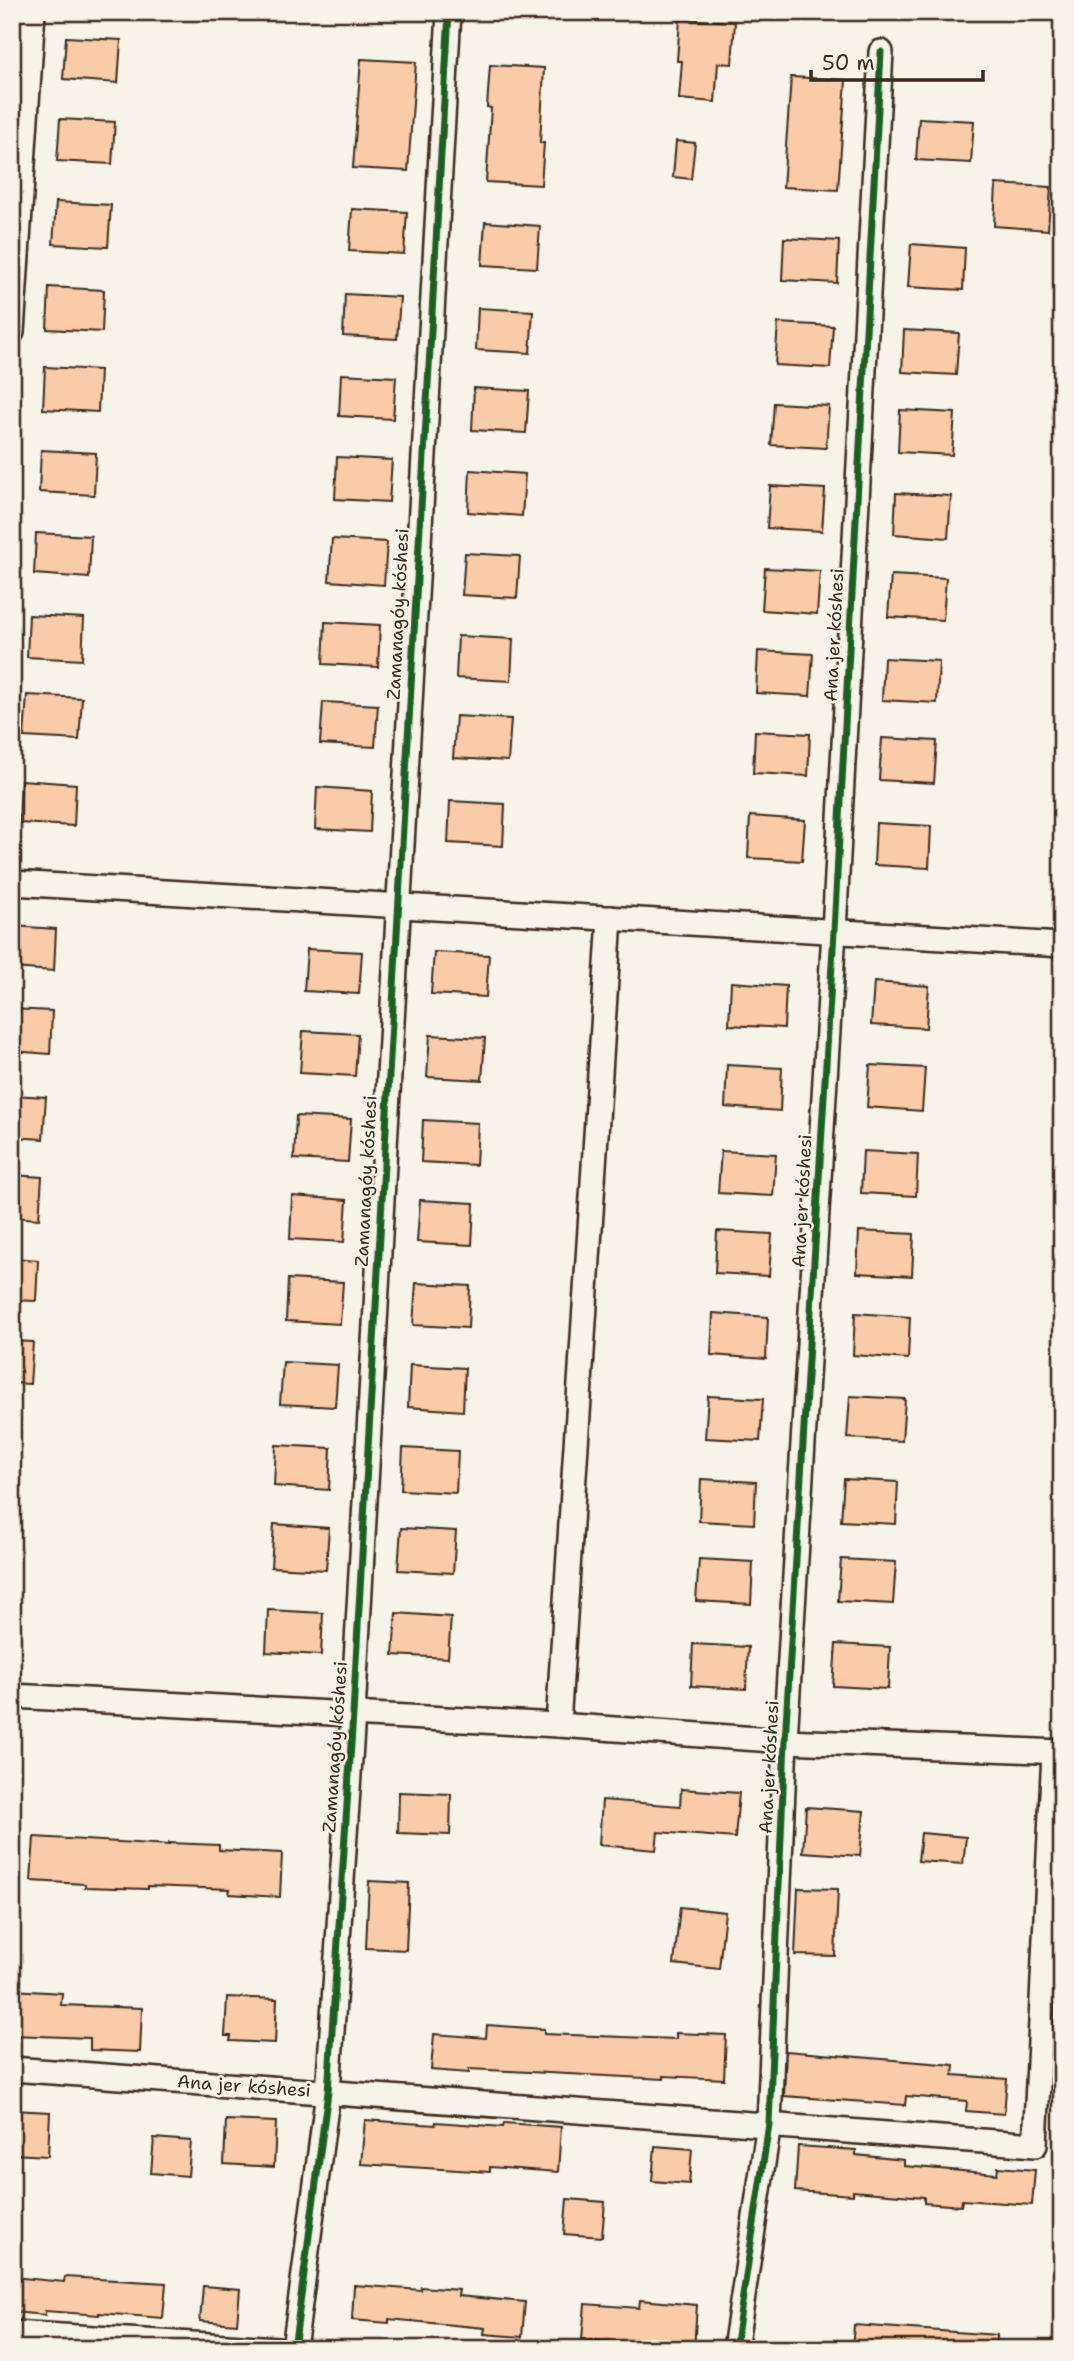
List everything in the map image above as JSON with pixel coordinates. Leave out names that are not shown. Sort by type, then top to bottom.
[{"type":"street","points":[[12,332],[33,12]]},
{"type":"street","name":"Zamanagóy kóshesi","points":[[294,2349],[328,2092],[353,1714],[449,12]]},
{"type":"street","name":"Ana jer kóshesi","points":[[735,2349],[769,2124],[785,1741],[834,931],[881,52]]},
{"type":"street","points":[[12,883],[1062,945]]},
{"type":"street","points":[[558,1726],[610,918]]},
{"type":"street","points":[[12,1696],[785,1741],[1058,1752]]},
{"type":"street","name":"Ana jer kóshesi","points":[[12,2069],[1035,2145],[1058,1752]]},
{"type":"street","points":[[12,2333],[278,2349]]},
{"type":"building","points":[[680,19],[735,22],[732,64],[718,63],[715,102],[679,99],[682,61],[677,61]]},
{"type":"building","points":[[66,37],[121,40],[118,83],[63,79]]},
{"type":"building","points":[[361,59],[416,62],[408,171],[353,168]]},
{"type":"building","points":[[490,65],[544,68],[541,185],[486,182],[491,108],[487,107]]},
{"type":"building","points":[[791,77],[846,80],[838,190],[783,187]]},
{"type":"building","points":[[919,118],[974,121],[971,163],[916,160]]},
{"type":"building","points":[[60,119],[115,122],[112,164],[57,161]]},
{"type":"building","points":[[676,141],[695,143],[691,179],[673,177]]},
{"type":"building","points":[[996,184],[1051,187],[1048,230],[994,226]]},
{"type":"building","points":[[56,202],[111,205],[108,247],[53,244]]},
{"type":"building","points":[[352,209],[407,212],[404,254],[349,251]]},
{"type":"building","points":[[485,222],[540,226],[537,268],[482,265]]},
{"type":"building","points":[[784,238],[839,241],[837,283],[782,280]]},
{"type":"building","points":[[911,244],[965,248],[963,290],[908,287]]},
{"type":"building","points":[[49,287],[104,290],[102,332],[47,329]]},
{"type":"building","points":[[345,294],[400,297],[397,339],[343,336]]},
{"type":"building","points":[[478,308],[533,311],[530,353],[476,350]]},
{"type":"building","points":[[778,323],[833,326],[830,368],[775,365]]},
{"type":"building","points":[[904,330],[959,333],[956,375],[902,372]]},
{"type":"building","points":[[45,367],[100,370],[98,412],[43,409]]},
{"type":"building","points":[[341,374],[396,377],[393,419],[339,416]]},
{"type":"building","points":[[474,388],[529,391],[526,433],[472,430]]},
{"type":"building","points":[[774,403],[829,406],[826,448],[771,445]]},
{"type":"building","points":[[900,410],[955,413],[952,455],[898,452]]},
{"type":"building","points":[[41,450],[96,453],[94,495],[39,492]]},
{"type":"building","points":[[337,457],[392,460],[389,502],[335,499]]},
{"type":"building","points":[[470,470],[525,474],[522,516],[468,512]]},
{"type":"building","points":[[770,486],[825,489],[822,531],[767,528]]},
{"type":"building","points":[[896,493],[951,496],[948,538],[894,534]]},
{"type":"building","points":[[36,533],[91,536],[89,578],[34,574]]},
{"type":"building","points":[[332,539],[387,542],[384,585],[329,581]]},
{"type":"building","points":[[465,553],[520,556],[517,598],[462,595]]},
{"type":"building","points":[[765,568],[820,571],[817,614],[762,610]]},
{"type":"building","points":[[891,575],[946,578],[943,620],[888,617]]},
{"type":"building","points":[[29,615],[84,618],[82,660],[27,657]]},
{"type":"building","points":[[325,622],[380,625],[378,667],[323,664]]},
{"type":"building","points":[[458,636],[513,639],[511,681],[456,678]]},
{"type":"building","points":[[758,651],[813,654],[810,696],[756,693]]},
{"type":"building","points":[[884,658],[939,661],[937,703],[882,700]]},
{"type":"building","points":[[27,695],[82,698],[79,740],[24,737]]},
{"type":"building","points":[[323,702],[378,705],[375,747],[320,744]]},
{"type":"building","points":[[456,716],[511,719],[508,761],[453,758]]},
{"type":"building","points":[[755,731],[810,734],[808,776],[753,773]]},
{"type":"building","points":[[882,738],[937,741],[934,783],[879,780]]},
{"type":"building","points":[[21,780],[76,784],[74,826],[19,823]]},
{"type":"building","points":[[317,787],[372,791],[370,832],[315,829]]},
{"type":"building","points":[[450,801],[505,804],[503,846],[448,843]]},
{"type":"building","points":[[750,816],[805,820],[802,861],[748,858]]},
{"type":"building","points":[[876,823],[931,826],[929,868],[874,865]]},
{"type":"building","points":[[12,926],[56,929],[54,971],[12,968]]},
{"type":"building","points":[[307,949],[362,952],[359,994],[304,991]]},
{"type":"building","points":[[434,952],[489,955],[486,997],[431,994]]},
{"type":"building","points":[[731,982],[786,986],[784,1028],[729,1025]]},
{"type":"building","points":[[874,982],[929,986],[926,1028],[871,1025]]},
{"type":"building","points":[[12,1009],[52,1011],[50,1054],[12,1051]]},
{"type":"building","points":[[303,1031],[358,1034],[355,1076],[300,1073]]},
{"type":"building","points":[[430,1035],[485,1038],[482,1080],[427,1077]]},
{"type":"building","points":[[727,1065],[782,1068],[780,1111],[725,1107]]},
{"type":"building","points":[[870,1065],[925,1068],[922,1111],[867,1107]]},
{"type":"building","points":[[12,1095],[46,1097],[43,1139],[12,1137]]},
{"type":"building","points":[[296,1116],[351,1119],[348,1162],[294,1159]]},
{"type":"building","points":[[423,1120],[478,1123],[476,1165],[421,1162]]},
{"type":"building","points":[[721,1151],[776,1154],[773,1196],[718,1193]]},
{"type":"building","points":[[863,1151],[918,1154],[916,1196],[861,1193]]},
{"type":"building","points":[[12,1175],[42,1177],[39,1219],[12,1217]]},
{"type":"building","points":[[292,1196],[347,1200],[344,1242],[290,1239]]},
{"type":"building","points":[[420,1200],[474,1203],[472,1245],[417,1242]]},
{"type":"building","points":[[717,1231],[772,1234],[769,1276],[715,1273]]},
{"type":"building","points":[[859,1231],[914,1234],[912,1276],[857,1273]]},
{"type":"building","points":[[12,1258],[38,1260],[36,1301],[12,1300]]},
{"type":"building","points":[[288,1279],[343,1282],[340,1324],[286,1321]]},
{"type":"building","points":[[416,1283],[470,1286],[468,1328],[413,1325]]},
{"type":"building","points":[[713,1313],[768,1317],[766,1359],[711,1355]]},
{"type":"building","points":[[855,1313],[910,1317],[908,1359],[853,1355]]},
{"type":"building","points":[[12,1341],[33,1342],[30,1384],[12,1383]]},
{"type":"building","points":[[283,1362],[338,1365],[335,1407],[280,1404]]},
{"type":"building","points":[[410,1365],[465,1368],[463,1411],[408,1407]]},
{"type":"building","points":[[708,1396],[763,1399],[760,1441],[705,1438]]},
{"type":"building","points":[[850,1396],[905,1399],[902,1441],[847,1438]]},
{"type":"building","points":[[276,1445],[331,1448],[329,1490],[274,1486]]},
{"type":"building","points":[[403,1448],[458,1451],[456,1493],[401,1490]]},
{"type":"building","points":[[701,1479],[756,1482],[754,1524],[699,1521]]},
{"type":"building","points":[[844,1479],[898,1482],[896,1524],[841,1521]]},
{"type":"building","points":[[274,1524],[329,1528],[326,1570],[271,1567]]},
{"type":"building","points":[[401,1528],[456,1531],[453,1573],[398,1570]]},
{"type":"building","points":[[699,1559],[753,1562],[751,1604],[696,1601]]},
{"type":"building","points":[[841,1559],[896,1562],[893,1604],[838,1601]]},
{"type":"building","points":[[268,1610],[323,1613],[321,1655],[266,1652]]},
{"type":"building","points":[[396,1613],[451,1617],[448,1658],[393,1655]]},
{"type":"building","points":[[693,1644],[748,1647],[746,1689],[691,1686]]},
{"type":"building","points":[[836,1644],[890,1647],[888,1689],[833,1686]]},
{"type":"building","points":[[681,1789],[739,1793],[735,1838],[658,1832],[656,1850],[599,1845],[602,1800],[680,1806]]},
{"type":"building","points":[[399,1792],[451,1794],[450,1835],[398,1833]]},
{"type":"building","points":[[806,1807],[864,1811],[860,1856],[803,1852]]},
{"type":"building","points":[[921,1833],[966,1837],[963,1864],[918,1861]]},
{"type":"building","points":[[34,1837],[169,1845],[219,1845],[219,1850],[282,1853],[280,1897],[229,1894],[230,1889],[85,1887],[85,1884],[31,1881]]},
{"type":"building","points":[[369,1881],[409,1883],[406,1950],[366,1948]]},
{"type":"building","points":[[798,1888],[838,1889],[835,1956],[795,1955]]},
{"type":"building","points":[[680,1907],[725,1912],[719,1969],[674,1964]]},
{"type":"building","points":[[12,1990],[62,1993],[61,2005],[142,2008],[140,2052],[90,2050],[90,2038],[12,2035]]},
{"type":"building","points":[[227,1997],[277,1999],[275,2043],[230,2041],[231,2036],[225,2036]]},
{"type":"building","points":[[487,2025],[544,2029],[544,2034],[676,2039],[676,2033],[726,2035],[724,2079],[664,2076],[664,2079],[469,2069],[469,2073],[431,2070],[434,2034],[486,2038]]},
{"type":"building","points":[[786,2051],[954,2065],[953,2075],[1007,2079],[1004,2114],[966,2111],[967,2101],[906,2096],[905,2105],[784,2096]]},
{"type":"building","points":[[12,2110],[50,2112],[48,2156],[12,2154]]},
{"type":"building","points":[[226,2120],[276,2122],[274,2167],[224,2164]]},
{"type":"building","points":[[365,2120],[435,2125],[436,2122],[503,2127],[504,2123],[561,2127],[558,2172],[490,2167],[490,2172],[361,2164]]},
{"type":"building","points":[[154,2138],[191,2141],[188,2176],[151,2173]]},
{"type":"building","points":[[655,2146],[692,2149],[689,2184],[652,2181]]},
{"type":"building","points":[[798,2146],[856,2150],[856,2155],[904,2160],[904,2166],[997,2174],[998,2167],[1035,2170],[1032,2205],[962,2200],[961,2206],[924,2203],[924,2197],[853,2191],[853,2195],[795,2191]]},
{"type":"building","points":[[567,2199],[605,2202],[602,2237],[564,2234]]},
{"type":"building","points":[[12,2277],[64,2282],[65,2277],[166,2283],[163,2318],[99,2313],[45,2311],[45,2315],[12,2312]]},
{"type":"building","points":[[354,2285],[459,2290],[458,2296],[525,2302],[522,2337],[484,2334],[485,2328],[389,2319],[389,2323],[352,2320]]},
{"type":"building","points":[[203,2286],[240,2289],[237,2324],[200,2321]]},
{"type":"building","points":[[640,2300],[697,2305],[694,2349],[582,2339],[585,2304],[639,2308]]},
{"type":"building","points":[[854,2325],[997,2335],[997,2349],[852,2349]]},
{"type":"cycle path","points":[[294,2349],[328,2092],[353,1714],[449,12]]},
{"type":"cycle path","points":[[735,2349],[769,2124],[785,1741],[834,931],[881,52]]}]
